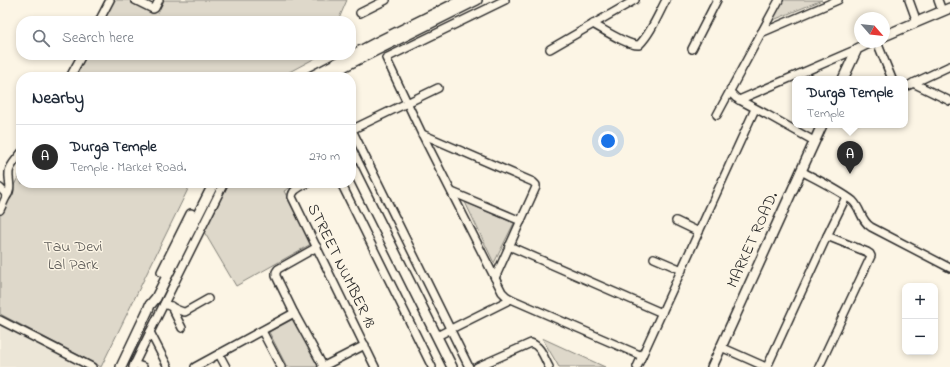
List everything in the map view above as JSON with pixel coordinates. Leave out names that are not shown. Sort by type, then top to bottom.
[{"type":"street","points":[[102,16],[110,0]]},
{"type":"street","points":[[135,0],[153,9],[159,0]]},
{"type":"street","points":[[360,13],[386,0]]},
{"type":"street","points":[[333,72],[477,0]]},
{"type":"street","points":[[386,58],[505,0]]},
{"type":"street","points":[[550,49],[635,0]]},
{"type":"street","points":[[593,24],[628,43],[635,46],[639,45],[643,42],[666,0]]},
{"type":"street","points":[[692,49],[717,0]]},
{"type":"street","points":[[717,115],[779,0]]},
{"type":"street","points":[[761,33],[838,0]]},
{"type":"street","points":[[909,0],[917,22]]},
{"type":"street","points":[[890,33],[946,10],[938,0]]},
{"type":"street","points":[[356,53],[459,1]]},
{"type":"street","points":[[382,47],[422,134],[502,292],[511,299],[642,356]]},
{"type":"street","points":[[879,48],[891,76]]},
{"type":"street","points":[[844,76],[857,49]]},
{"type":"street","points":[[795,76],[857,49]]},
{"type":"street","points":[[73,72],[79,60]]},
{"type":"street","points":[[320,72],[343,60]]},
{"type":"street","points":[[908,86],[950,66]]},
{"type":"street","points":[[739,100],[792,77]]},
{"type":"street","points":[[913,83],[950,101]]},
{"type":"street","points":[[356,128],[438,88]]},
{"type":"street","points":[[730,92],[739,100],[814,141]]},
{"type":"street","points":[[637,367],[755,109]]},
{"type":"street","name":"MARKET ROAD.","points":[[712,367],[820,128]]},
{"type":"street","points":[[422,134],[535,183],[536,187],[494,278]]},
{"type":"street","points":[[356,138],[469,367]]},
{"type":"street","points":[[0,210],[10,189],[9,172],[16,160]]},
{"type":"street","points":[[800,171],[846,197],[855,204],[867,224],[950,268]]},
{"type":"street","points":[[356,174],[452,367]]},
{"type":"street","points":[[0,188],[5,193],[6,197]]},
{"type":"street","points":[[150,305],[152,293],[204,188]]},
{"type":"street","points":[[121,367],[150,305],[156,298],[211,188]]},
{"type":"street","points":[[143,367],[133,365],[150,332],[168,305],[222,188]]},
{"type":"street","name":"STREET NUMBER 18","points":[[299,188],[292,194],[292,197],[375,367]]},
{"type":"street","points":[[343,188],[432,367]]},
{"type":"street","points":[[452,192],[521,221]]},
{"type":"street","points":[[721,347],[766,367],[846,197]]},
{"type":"street","points":[[676,221],[699,232]]},
{"type":"street","points":[[819,367],[871,256],[867,252],[827,236]]},
{"type":"street","points":[[509,246],[662,312]]},
{"type":"street","points":[[317,247],[278,269],[276,276],[322,367],[364,345]]},
{"type":"street","points":[[654,258],[682,270]]},
{"type":"street","points":[[168,305],[181,312],[185,312],[208,298]]},
{"type":"street","points":[[437,336],[511,299]]},
{"type":"street","points":[[168,305],[182,328]]},
{"type":"street","points":[[195,367],[294,313]]},
{"type":"street","points":[[0,320],[92,367]]},
{"type":"street","points":[[262,331],[281,367]]},
{"type":"street","points":[[150,332],[168,367]]},
{"type":"street","points":[[477,367],[531,343],[536,344],[539,348],[549,367]]},
{"type":"street","points":[[219,354],[226,367]]},
{"type":"shaded area","points":[[0,325],[80,367],[0,367]]},
{"type":"green space","points":[[105,0],[140,0],[155,8],[159,0],[347,0],[340,16],[97,16]]},
{"type":"green space","points":[[782,0],[822,0],[771,21]]},
{"type":"green space","points":[[76,60],[312,60],[289,72],[70,72]]},
{"type":"green space","name":"Tau Devi Lal Park","points":[[16,181],[16,188],[189,188],[101,367],[0,314],[0,214]]},
{"type":"green space","points":[[220,188],[290,188],[284,191],[311,244],[236,286],[200,225]]},
{"type":"green space","points":[[465,202],[514,223],[494,263]]},
{"type":"green space","points":[[295,318],[319,365],[316,367],[287,367],[269,332]]},
{"type":"green space","points":[[542,338],[605,367],[559,367]]},
{"type":"place","name":"Durga Temple","points":[[850,174]]}]
